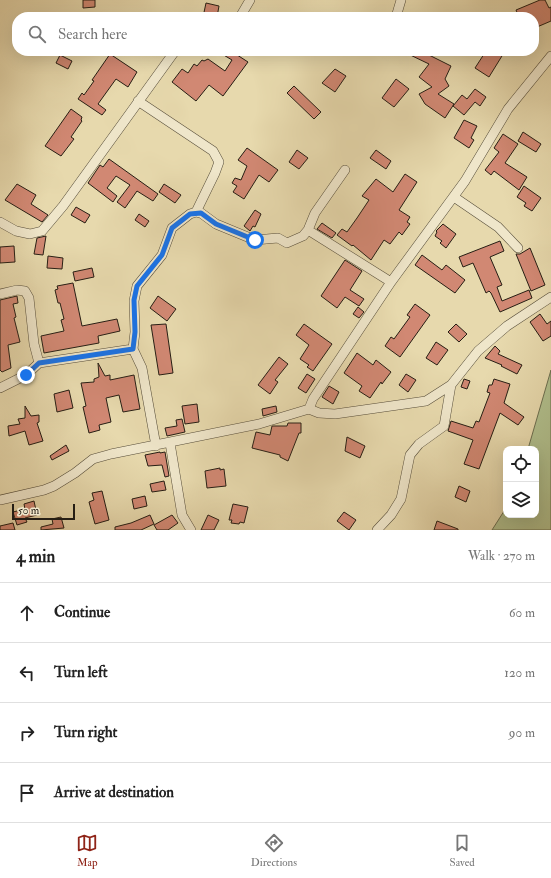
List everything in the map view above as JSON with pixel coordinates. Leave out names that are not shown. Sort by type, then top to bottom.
[{"type":"street","points":[[243,12],[250,0]]},
{"type":"street","points":[[397,12],[401,0]]},
{"type":"street","points":[[0,222],[16,231],[30,234],[42,231],[63,206],[171,56]]},
{"type":"street","points":[[309,409],[313,399],[391,282],[454,197],[494,136],[508,109],[551,56]]},
{"type":"street","points":[[138,101],[213,151],[219,162],[196,212]]},
{"type":"street","points":[[156,446],[142,368],[133,349],[135,332],[134,300],[137,286],[162,255],[172,228],[190,214],[196,212],[201,213],[216,224],[255,240],[278,238],[288,243],[304,236],[315,213],[345,170]]},
{"type":"street","points":[[454,197],[498,227],[518,248]]},
{"type":"street","points":[[308,230],[391,282]]},
{"type":"street","points":[[0,294],[17,290],[25,291],[29,298],[34,344],[39,363]]},
{"type":"street","points":[[0,500],[54,486],[75,473],[93,459],[111,454],[259,424],[309,409],[319,413],[335,414],[426,401],[451,385],[478,351],[507,326],[551,296]]},
{"type":"street","points":[[0,388],[26,375],[39,363],[133,349]]},
{"type":"street","points":[[377,530],[391,515],[401,499],[410,456],[419,444],[444,426],[451,385]]},
{"type":"street","points":[[170,442],[182,515],[191,530]]},
{"type":"green space","points":[[551,370],[551,530],[492,530],[503,513],[503,518],[539,518],[539,446],[529,446]]},
{"type":"building","points":[[83,0],[95,0],[95,7],[83,8]]},
{"type":"building","points":[[540,0],[545,0],[549,8],[551,7],[551,21],[539,26],[539,12],[517,12],[516,10]]},
{"type":"building","points":[[206,3],[219,6],[218,12],[204,12]]},
{"type":"building","points":[[60,56],[72,61],[68,69],[56,63]]},
{"type":"building","points":[[109,56],[113,56],[137,72],[128,87],[116,79],[98,104],[106,110],[102,115],[78,99],[82,93],[84,95],[94,81],[92,80]]},
{"type":"building","points":[[225,56],[239,56],[248,62],[223,96],[209,85],[196,101],[172,82],[182,69],[188,73],[194,64],[197,66],[202,60],[204,61],[208,59],[225,71],[232,60]]},
{"type":"building","points":[[412,56],[431,56],[451,66],[445,79],[449,86],[438,94],[454,104],[445,118],[425,104],[419,94],[432,87],[419,77],[429,64]]},
{"type":"building","points":[[483,56],[502,56],[489,77],[475,68]]},
{"type":"building","points":[[335,69],[346,76],[335,92],[322,83]]},
{"type":"building","points":[[396,79],[409,89],[394,107],[382,98]]},
{"type":"building","points":[[294,86],[321,112],[314,119],[287,93]]},
{"type":"building","points":[[475,89],[486,97],[480,106],[475,102],[464,115],[453,106],[462,95],[467,99]]},
{"type":"building","points":[[71,109],[82,117],[82,121],[71,137],[74,139],[61,156],[45,146]]},
{"type":"building","points":[[464,120],[477,126],[471,138],[474,140],[469,148],[454,138]]},
{"type":"building","points":[[523,132],[541,144],[536,152],[518,141]]},
{"type":"building","points":[[503,134],[518,144],[505,163],[527,177],[519,190],[494,171],[491,175],[485,170],[499,152],[494,148]]},
{"type":"building","points":[[247,148],[278,170],[269,182],[259,175],[244,199],[233,192],[237,186],[232,183],[235,178],[241,180],[247,166],[238,160]]},
{"type":"building","points":[[297,150],[308,158],[299,169],[289,162]]},
{"type":"building","points":[[376,150],[391,161],[386,169],[370,158]]},
{"type":"building","points":[[109,159],[158,194],[153,201],[137,191],[125,208],[117,202],[130,185],[116,176],[107,188],[117,196],[113,202],[88,183],[100,165],[103,167]]},
{"type":"building","points":[[405,174],[417,182],[399,210],[410,217],[407,222],[410,224],[402,235],[399,232],[390,244],[384,240],[371,260],[353,245],[352,246],[337,235],[342,229],[347,232],[357,218],[369,200],[362,196],[376,179],[393,192]]},
{"type":"building","points":[[17,184],[36,195],[31,204],[48,215],[42,222],[5,200]]},
{"type":"building","points":[[164,184],[181,195],[175,203],[159,192]]},
{"type":"building","points":[[524,186],[541,198],[532,211],[524,206],[526,203],[517,197]]},
{"type":"building","points":[[76,207],[90,215],[85,223],[71,215]]},
{"type":"building","points":[[255,210],[261,214],[255,227],[253,226],[250,231],[244,226]]},
{"type":"building","points":[[139,214],[149,221],[145,227],[135,220]]},
{"type":"building","points":[[322,223],[336,233],[332,238],[317,229]]},
{"type":"building","points":[[443,224],[456,234],[446,248],[440,243],[442,241],[435,236],[436,231]]},
{"type":"building","points":[[46,236],[43,255],[34,254],[37,238]]},
{"type":"building","points":[[500,241],[504,251],[490,257],[502,285],[497,287],[502,301],[529,290],[532,298],[500,312],[491,293],[489,291],[486,293],[473,263],[463,267],[459,257]]},
{"type":"building","points":[[14,246],[15,262],[0,263],[0,247]]},
{"type":"building","points":[[530,248],[545,285],[531,291],[516,254],[520,254]]},
{"type":"building","points":[[422,255],[442,270],[446,265],[465,280],[455,293],[415,265]]},
{"type":"building","points":[[48,256],[63,258],[62,269],[47,268]]},
{"type":"building","points":[[345,260],[362,271],[350,290],[364,299],[359,306],[345,297],[337,308],[321,296]]},
{"type":"building","points":[[92,268],[94,277],[75,281],[73,272]]},
{"type":"building","points":[[73,283],[82,326],[117,319],[120,331],[98,336],[99,343],[44,353],[41,336],[64,331],[61,320],[64,319],[55,290],[58,289],[57,286]]},
{"type":"building","points":[[17,296],[18,303],[13,304],[16,317],[14,318],[20,342],[8,345],[11,368],[2,372],[0,370],[0,300]]},
{"type":"building","points":[[158,296],[176,309],[167,321],[150,308]]},
{"type":"building","points":[[415,304],[430,315],[400,357],[385,346],[391,337],[394,339],[410,317],[407,315]]},
{"type":"building","points":[[358,307],[364,312],[359,318],[353,314]]},
{"type":"building","points":[[540,314],[547,324],[551,321],[551,336],[543,341],[530,322]]},
{"type":"building","points":[[166,324],[173,373],[159,375],[151,325]]},
{"type":"building","points":[[304,324],[332,344],[313,371],[307,367],[309,365],[300,359],[309,345],[296,335]]},
{"type":"building","points":[[456,324],[467,334],[459,342],[448,332]]},
{"type":"building","points":[[436,342],[448,350],[437,365],[426,358]]},
{"type":"building","points":[[495,346],[500,351],[498,354],[522,365],[517,374],[501,366],[502,365],[485,358]]},
{"type":"building","points":[[357,353],[373,365],[376,360],[391,372],[382,384],[381,382],[370,398],[359,391],[362,386],[344,373]]},
{"type":"building","points":[[279,357],[288,364],[275,380],[278,382],[270,394],[258,385]]},
{"type":"building","points":[[98,363],[105,376],[110,375],[110,380],[134,375],[140,409],[123,412],[119,395],[106,398],[111,422],[99,425],[100,430],[89,433],[83,407],[86,406],[81,383],[94,382],[94,379],[99,377]]},
{"type":"building","points":[[307,374],[315,379],[306,393],[298,388]]},
{"type":"building","points":[[406,374],[416,380],[408,392],[399,385]]},
{"type":"building","points":[[464,379],[470,381],[467,389],[461,387]]},
{"type":"building","points":[[494,379],[510,384],[504,403],[524,417],[518,425],[500,413],[479,469],[464,464],[473,440],[448,431],[451,421],[473,428],[476,421],[479,422],[490,393],[487,392],[489,385],[492,385]]},
{"type":"building","points":[[329,386],[339,392],[333,404],[322,397]]},
{"type":"building","points":[[69,390],[73,408],[57,412],[54,394]]},
{"type":"building","points":[[197,404],[199,422],[185,424],[182,406]]},
{"type":"building","points":[[25,406],[31,416],[39,415],[39,422],[37,423],[43,441],[29,445],[25,431],[9,436],[8,426],[20,424],[18,419],[25,418]]},
{"type":"building","points":[[276,406],[277,412],[263,416],[262,409]]},
{"type":"building","points":[[182,419],[185,432],[167,436],[165,428],[177,426],[176,420]]},
{"type":"building","points":[[288,423],[301,423],[301,433],[299,433],[288,461],[280,457],[280,455],[252,448],[256,432],[270,435],[272,426],[287,426]]},
{"type":"building","points":[[347,437],[365,446],[360,458],[345,451]]},
{"type":"building","points":[[66,445],[69,451],[52,460],[50,456]]},
{"type":"building","points":[[165,452],[169,476],[165,477],[162,465],[148,466],[145,455]]},
{"type":"building","points":[[220,468],[220,470],[224,469],[226,486],[207,488],[205,471]]},
{"type":"building","points":[[164,481],[166,490],[152,492],[150,484]]},
{"type":"building","points":[[459,486],[470,491],[466,502],[455,497]]},
{"type":"building","points":[[102,491],[109,520],[95,524],[89,502],[94,500],[92,493]]},
{"type":"building","points":[[145,496],[147,506],[134,509],[132,499]]},
{"type":"building","points":[[34,501],[37,515],[25,518],[27,522],[17,525],[13,512],[25,509],[24,504]]},
{"type":"building","points":[[233,504],[248,507],[244,523],[231,523],[232,520],[229,520]]},
{"type":"building","points":[[344,512],[356,520],[349,530],[337,521]]},
{"type":"building","points":[[150,515],[154,524],[141,530],[115,530],[115,527],[131,523]]},
{"type":"building","points":[[172,515],[178,523],[168,530],[157,530],[154,525]]},
{"type":"building","points":[[208,515],[219,520],[214,530],[201,530]]},
{"type":"building","points":[[61,517],[64,528],[41,530],[41,527],[53,524],[52,519]]},
{"type":"building","points":[[437,521],[458,529],[458,530],[434,530]]},
{"type":"building","points":[[13,523],[15,530],[0,530],[0,526]]},
{"type":"route","points":[[26,375],[39,363],[133,349],[135,332],[134,300],[137,286],[148,270],[162,255],[172,228],[190,214],[196,212],[201,213],[216,224],[255,240]]}]
